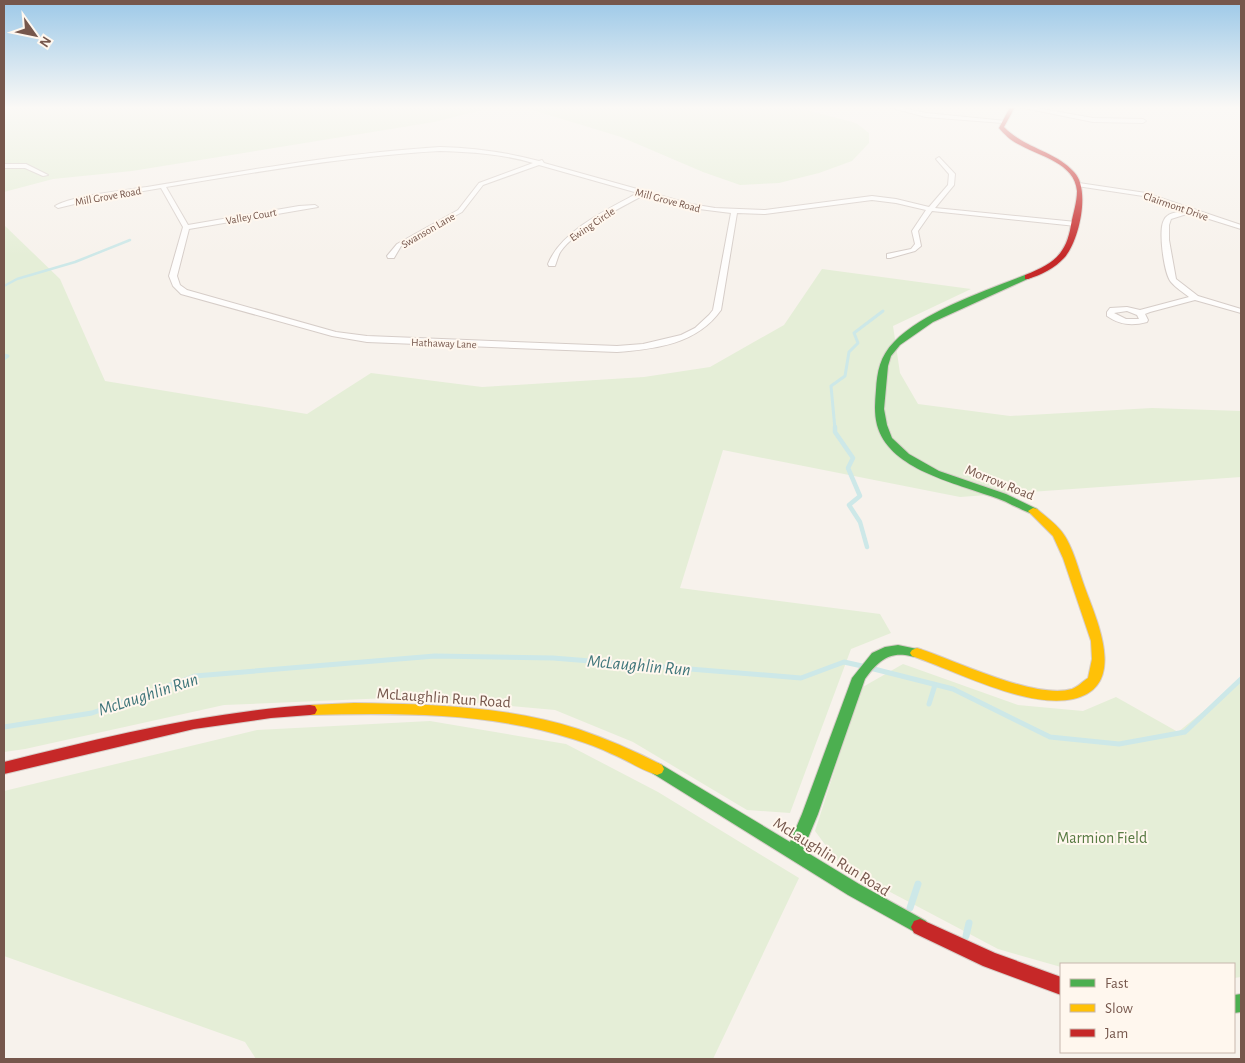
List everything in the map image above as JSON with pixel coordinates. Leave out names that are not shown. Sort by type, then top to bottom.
[{"type":"street","name":"Mill Grove Road","points":[[58,206],[91,198],[272,168],[363,157]]},
{"type":"street","name":"Mill Grove Road","points":[[518,157],[542,162],[642,194],[697,208],[734,212],[765,212],[861,198],[896,201],[930,209],[1076,224]]},
{"type":"street","points":[[1045,157],[1068,168],[1080,185]]},
{"type":"street","points":[[890,256],[913,250],[919,245],[915,231],[930,209],[951,185],[952,174],[939,160]]},
{"type":"street","name":"Swanson Lane","points":[[391,256],[398,245],[460,211],[481,184],[542,162]]},
{"type":"street","points":[[4,166],[26,166],[45,175]]},
{"type":"street","name":"Clairmont Drive","points":[[1080,185],[1140,193],[1190,212],[1241,227]]},
{"type":"street","name":"Morrow Road","points":[[794,851],[810,814],[848,705],[861,675],[883,652],[902,650],[1023,689],[1046,694],[1078,692],[1094,680],[1099,668],[1094,633],[1058,535],[1038,514],[1020,504],[924,468],[905,456],[890,444],[882,432],[878,415],[884,370],[889,354],[921,327],[951,311],[1045,270],[1059,262],[1068,253],[1076,224],[1080,185]]},
{"type":"street","points":[[162,187],[186,227]]},
{"type":"street","name":"Ewing Circle","points":[[552,264],[556,251],[566,241],[622,204],[642,194]]},
{"type":"street","name":"Valley Court","points":[[186,227],[315,207]]},
{"type":"street","name":"Hathaway Lane","points":[[186,227],[173,276],[177,286],[184,292],[197,297],[336,334],[367,339],[617,349],[663,343],[684,337],[702,327],[712,317],[717,310],[734,212]]},
{"type":"street","points":[[1190,212],[1171,217],[1166,221],[1164,230],[1170,273],[1173,280],[1195,298],[1241,311]]},
{"type":"street","points":[[1140,313],[1195,298]]},
{"type":"street","name":"McLaughlin Run Road","points":[[4,768],[172,727],[246,715],[295,710],[474,712],[541,723],[591,737],[620,749],[645,762],[936,936],[983,959],[1060,986]]},
{"type":"green space","points":[[4,157],[221,157],[132,171],[53,179],[4,192]]},
{"type":"green space","points":[[667,157],[856,157],[852,161],[819,173],[779,183],[740,185]]},
{"type":"green space","points":[[4,225],[60,279],[105,381],[307,414],[371,373],[482,387],[644,377],[710,367],[784,325],[822,269],[971,289],[893,326],[900,373],[918,404],[1010,416],[1152,408],[1241,411],[1241,477],[960,497],[723,450],[680,588],[880,614],[891,633],[851,649],[790,813],[747,810],[633,742],[555,710],[413,697],[224,705],[4,752]]},
{"type":"green space","name":"Marmion Field","points":[[903,664],[1018,705],[1083,711],[1116,697],[1178,732],[1241,681],[1241,977],[1235,978],[1235,963],[1060,963],[1060,967],[998,949],[841,866],[815,831],[861,688]]},
{"type":"green space","points":[[430,721],[566,744],[658,792],[799,878],[713,1059],[256,1059],[245,1042],[4,956],[4,791],[257,730]]},
{"type":"waterway","points":[[4,286],[17,279],[75,262],[130,240]]},
{"type":"waterway","points":[[835,429],[831,386],[845,376],[849,352],[858,343],[854,333],[883,311]]},
{"type":"waterway","points":[[4,355],[8,356],[4,359]]},
{"type":"waterway","points":[[835,429],[835,432],[853,458],[848,468],[860,496],[849,505],[860,522],[867,547]]},
{"type":"waterway","name":"McLaughlin Run","points":[[4,727],[92,713],[195,676],[435,656],[553,658],[801,678],[844,662],[862,666]]},
{"type":"waterway","name":"McLaughlin Run","points":[[870,668],[953,689],[1050,737],[1119,744],[1185,732],[1241,679]]},
{"type":"waterway","points":[[929,704],[935,685]]},
{"type":"waterway","points":[[910,908],[918,884]]},
{"type":"waterway","points":[[966,936],[969,923]]},
{"type":"traffic: fast","points":[[1028,277],[951,309],[911,332],[897,344],[887,356],[884,366],[881,384],[880,417],[888,439],[905,456],[936,473],[1002,496],[1033,511]]},
{"type":"traffic: fast","points":[[794,851],[810,814],[859,678],[871,662],[883,653],[898,650],[917,653]]},
{"type":"traffic: fast","points":[[657,769],[853,890],[920,927]]},
{"type":"traffic: fast","points":[[1235,1004],[1241,1003]]},
{"type":"traffic: slow","points":[[917,653],[1013,688],[1033,693],[1071,694],[1094,680],[1099,659],[1097,641],[1069,558],[1058,534],[1033,511]]},
{"type":"traffic: slow","points":[[310,710],[399,709],[444,711],[532,723],[575,734],[617,749],[657,769]]},
{"type":"traffic: jam","points":[[1028,277],[1055,263],[1066,251],[1073,234],[1079,204],[1080,189],[1074,175],[1066,167],[1048,157]]},
{"type":"traffic: jam","points":[[4,768],[118,740],[194,724],[232,717],[310,710]]},
{"type":"traffic: jam","points":[[920,927],[989,960],[1060,986]]}]
